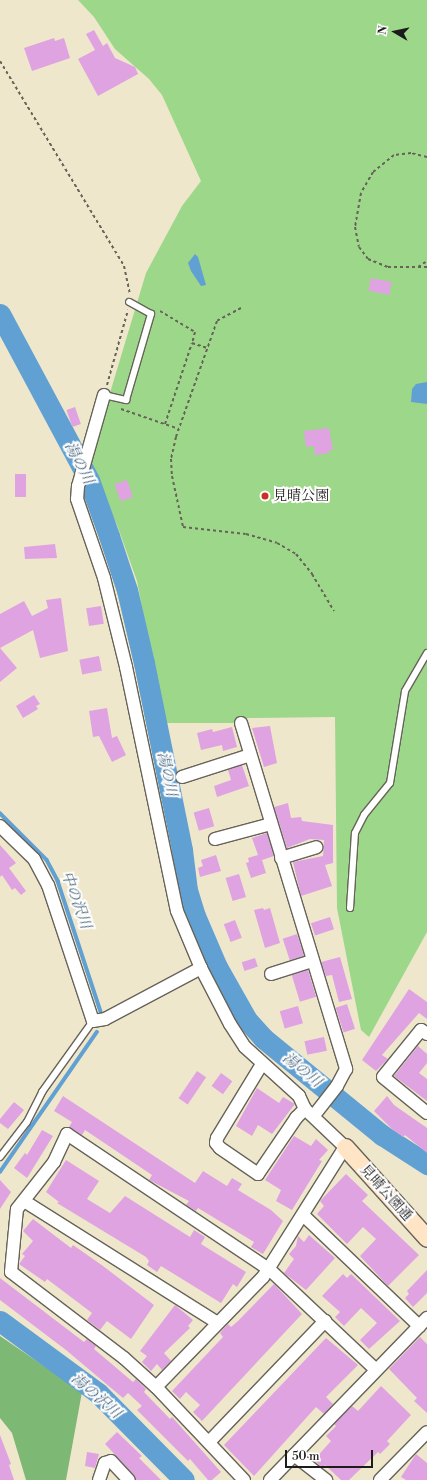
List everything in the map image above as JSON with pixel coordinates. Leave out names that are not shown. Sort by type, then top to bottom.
[{"type":"street","points":[[103,399],[90,438],[78,486],[80,514],[104,578],[126,667],[177,911],[201,968],[230,1024],[245,1047],[299,1096],[324,1129],[345,1147],[269,1269],[156,1388]]},
{"type":"street","points":[[241,723],[346,1069],[337,1086],[327,1100],[310,1112],[296,1118],[258,1174],[220,1148],[216,1143],[217,1138],[262,1064]]},
{"type":"street","points":[[182,777],[250,755]]},
{"type":"street","points":[[215,839],[271,824]]},
{"type":"street","points":[[0,826],[34,859],[48,885],[93,1021],[105,1019],[201,968]]},
{"type":"street","points":[[281,858],[316,848]]},
{"type":"street","points":[[271,974],[312,961]]},
{"type":"street","points":[[427,1034],[421,1030],[383,1077],[427,1113]]},
{"type":"street","points":[[244,1480],[156,1388],[124,1358],[11,1272],[17,1209],[54,1162],[67,1134],[269,1269],[376,1370]]},
{"type":"street","name":"見晴公園通","points":[[345,1147],[427,1238]]},
{"type":"street","points":[[24,1201],[218,1323]]},
{"type":"street","points":[[270,1480],[423,1322],[303,1215]]},
{"type":"street","points":[[209,1442],[325,1321]]},
{"type":"street","points":[[380,1480],[427,1432]]},
{"type":"street","points":[[294,1455],[326,1480]]},
{"type":"street","points":[[99,1480],[105,1463],[111,1461],[129,1480]]},
{"type":"lane","points":[[103,399],[126,400],[151,314],[129,302]]},
{"type":"lane","points":[[350,908],[354,833],[364,815],[390,783],[395,765],[405,691],[427,653]]},
{"type":"lane","points":[[0,1157],[27,1122],[42,1092],[93,1021]]},
{"type":"path","points":[[0,61],[124,266],[130,292],[129,302],[118,354],[103,399],[165,424],[179,428]]},
{"type":"path","points":[[427,157],[411,154],[394,155],[373,172],[361,193],[355,228],[359,247],[368,259],[388,267],[427,267]]},
{"type":"path","points":[[417,268],[427,261]]},
{"type":"path","points":[[130,292],[135,296]]},
{"type":"path","points":[[154,307],[195,332],[165,424]]},
{"type":"path","points":[[241,308],[217,321],[179,428],[171,460],[183,527],[246,534],[277,543],[296,554],[312,574],[334,611]]},
{"type":"path","points":[[192,343],[207,348]]},
{"type":"green space","name":"見晴公園","points":[[78,0],[427,0],[427,932],[369,1037],[361,1030],[337,908],[335,717],[248,718],[235,723],[164,723],[137,581],[117,525],[88,466],[146,273],[182,206],[201,181],[162,95],[149,79],[115,49],[94,17]]},
{"type":"green space","points":[[0,1336],[82,1392],[66,1480],[26,1480],[12,1433],[0,1418]]},
{"type":"water","points":[[195,254],[198,257],[206,285],[201,286],[191,271],[188,263]]},
{"type":"water","points":[[427,382],[427,404],[411,402],[412,389],[416,384]]},
{"type":"building","points":[[94,30],[103,46],[107,43],[115,58],[135,67],[138,74],[98,96],[78,59],[95,50],[86,34]]},
{"type":"building","points":[[54,38],[55,41],[64,38],[70,58],[32,71],[24,48]]},
{"type":"building","points":[[371,278],[392,282],[389,295],[369,291]]},
{"type":"building","points":[[75,407],[81,424],[72,427],[66,410]]},
{"type":"building","points":[[329,428],[333,450],[329,450],[329,453],[315,455],[314,446],[306,447],[304,431]]},
{"type":"building","points":[[15,474],[26,474],[26,497],[15,497]]},
{"type":"building","points":[[127,480],[133,497],[121,501],[115,484]]},
{"type":"building","points":[[55,544],[57,558],[25,559],[24,547]]},
{"type":"building","points":[[61,598],[68,651],[40,658],[33,630],[0,648],[0,614],[24,601],[32,616],[48,608],[46,600]]},
{"type":"building","points":[[101,606],[104,624],[89,626],[86,608]]},
{"type":"building","points":[[0,648],[17,668],[0,682]]},
{"type":"building","points":[[99,656],[102,671],[82,675],[79,660]]},
{"type":"building","points":[[34,695],[40,704],[36,706],[38,709],[23,718],[16,706]]},
{"type":"building","points":[[107,708],[112,738],[117,736],[126,755],[112,762],[99,736],[93,737],[89,711]]},
{"type":"building","points":[[270,726],[277,763],[264,767],[252,728]]},
{"type":"building","points":[[232,727],[237,747],[223,751],[222,745],[201,750],[197,733],[212,729],[213,732]]},
{"type":"building","points":[[242,765],[249,786],[217,797],[214,786],[231,780],[228,770]]},
{"type":"building","points":[[288,803],[291,818],[301,817],[302,821],[333,825],[333,863],[325,865],[332,886],[301,896],[293,862],[323,856],[324,840],[310,839],[287,848],[274,807]]},
{"type":"building","points":[[209,808],[214,826],[199,831],[194,812]]},
{"type":"building","points":[[267,833],[274,856],[262,860],[266,873],[251,878],[246,863],[249,862],[248,858],[258,855],[252,838]]},
{"type":"building","points":[[0,845],[16,863],[9,868],[26,891],[21,895],[15,888],[12,890],[2,875],[0,877]]},
{"type":"building","points":[[216,855],[221,871],[200,877],[198,868],[203,866],[201,860]]},
{"type":"building","points":[[239,874],[246,897],[233,901],[226,878]]},
{"type":"building","points":[[263,908],[264,910],[270,908],[280,943],[265,948],[254,910]]},
{"type":"building","points":[[330,917],[334,929],[315,936],[311,923]]},
{"type":"building","points":[[235,920],[242,938],[231,942],[224,924]]},
{"type":"building","points":[[297,934],[304,956],[290,961],[283,939]]},
{"type":"building","points":[[340,957],[352,999],[339,1002],[332,975],[326,976],[321,962]]},
{"type":"building","points":[[255,958],[258,967],[244,971],[242,962]]},
{"type":"building","points":[[308,970],[316,997],[300,1002],[292,975]]},
{"type":"building","points":[[409,989],[427,1002],[427,1019],[419,1013],[382,1055],[388,1059],[376,1071],[362,1060]]},
{"type":"building","points":[[347,1004],[355,1029],[344,1032],[336,1008]]},
{"type":"building","points":[[298,1006],[303,1023],[285,1029],[280,1011]]},
{"type":"building","points":[[324,1037],[327,1051],[307,1055],[304,1041]]},
{"type":"building","points":[[418,1046],[427,1054],[427,1063],[419,1073],[427,1079],[427,1101],[394,1076]]},
{"type":"building","points":[[197,1071],[206,1077],[188,1105],[179,1098]]},
{"type":"building","points":[[221,1073],[232,1081],[223,1094],[212,1086]]},
{"type":"building","points":[[257,1088],[279,1103],[283,1097],[295,1104],[272,1134],[258,1125],[252,1136],[236,1126]]},
{"type":"building","points":[[63,1096],[195,1183],[203,1171],[227,1186],[232,1178],[242,1184],[238,1190],[271,1210],[283,1221],[263,1254],[251,1247],[254,1242],[198,1208],[196,1211],[186,1205],[189,1201],[149,1180],[152,1175],[85,1130],[82,1135],[69,1127],[72,1122],[54,1111]]},
{"type":"building","points":[[387,1096],[394,1105],[427,1128],[427,1153],[405,1135],[403,1137],[392,1129],[374,1111]]},
{"type":"building","points":[[14,1102],[24,1110],[8,1129],[0,1123],[0,1119]]},
{"type":"building","points":[[42,1130],[53,1136],[27,1178],[14,1168],[25,1153],[27,1155]]},
{"type":"building","points":[[294,1136],[311,1146],[316,1139],[328,1150],[319,1160],[322,1161],[292,1210],[276,1201],[281,1190],[265,1180]]},
{"type":"building","points":[[66,1160],[99,1181],[87,1199],[110,1213],[125,1196],[190,1237],[194,1230],[205,1237],[201,1244],[246,1272],[237,1287],[233,1284],[221,1303],[161,1266],[157,1272],[147,1265],[149,1261],[146,1257],[57,1203],[59,1202],[46,1192]]},
{"type":"building","points":[[346,1174],[368,1195],[362,1201],[419,1255],[388,1286],[360,1256],[376,1239],[363,1227],[347,1244],[317,1214],[324,1206],[320,1201]]},
{"type":"building","points":[[0,1180],[11,1192],[0,1209]]},
{"type":"building","points":[[33,1219],[71,1248],[73,1245],[103,1266],[154,1305],[131,1339],[107,1321],[100,1330],[87,1320],[92,1313],[47,1279],[45,1282],[19,1264],[25,1256],[22,1254],[33,1241],[23,1231]]},
{"type":"building","points":[[309,1235],[335,1258],[306,1290],[284,1273],[294,1259],[289,1254],[296,1246],[298,1236],[304,1242]]},
{"type":"building","points":[[427,1270],[427,1293],[413,1307],[405,1298],[409,1294],[407,1291]]},
{"type":"building","points":[[343,1274],[347,1278],[351,1274],[400,1321],[369,1349],[360,1340],[377,1323],[361,1308],[344,1326],[335,1317],[340,1312],[322,1296]]},
{"type":"building","points":[[0,1278],[84,1342],[87,1339],[96,1346],[94,1349],[133,1382],[136,1379],[146,1389],[144,1392],[170,1419],[172,1417],[221,1472],[212,1480],[208,1480],[190,1459],[188,1461],[137,1410],[142,1406],[128,1393],[123,1398],[66,1350],[0,1300]]},
{"type":"building","points":[[274,1284],[302,1314],[202,1421],[193,1412],[200,1405],[186,1392],[180,1399],[172,1391],[223,1337],[220,1333],[228,1324],[231,1327],[238,1321]]},
{"type":"building","points":[[175,1305],[193,1320],[188,1326],[190,1328],[164,1353],[171,1361],[162,1370],[157,1364],[151,1371],[142,1362],[147,1356],[140,1351]]},
{"type":"building","points":[[420,1337],[427,1344],[427,1413],[414,1401],[417,1398],[389,1369]]},
{"type":"building","points":[[326,1338],[358,1365],[326,1397],[333,1404],[324,1414],[316,1407],[254,1476],[224,1445]]},
{"type":"building","points":[[381,1386],[411,1415],[387,1441],[390,1444],[380,1454],[378,1452],[349,1480],[341,1480],[325,1465],[323,1468],[314,1460],[331,1441],[326,1436],[336,1426],[334,1424],[352,1406],[358,1411]]},
{"type":"building","points":[[117,1432],[142,1456],[139,1458],[161,1480],[136,1480],[134,1475],[105,1444]]},
{"type":"building","points":[[0,1435],[11,1464],[9,1465],[14,1480],[0,1480]]},
{"type":"building","points":[[87,1452],[99,1454],[95,1468],[85,1466]]},
{"type":"building","points":[[416,1454],[427,1463],[427,1480],[406,1480],[401,1477]]},
{"type":"waterway","name":"湯の川","points":[[0,314],[89,480],[127,590],[144,663],[182,850],[187,890],[195,916],[217,967],[247,1020],[263,1038],[382,1135],[427,1164]]},
{"type":"waterway","name":"中の沢川","points":[[0,813],[47,860],[58,881],[101,1012]]},
{"type":"waterway","name":"中の沢川","points":[[0,1172],[97,1032]]},
{"type":"waterway","name":"湯の沢川","points":[[0,1321],[98,1393],[184,1480]]},
{"type":"place","name":"見晴公園","points":[[265,496]]}]
